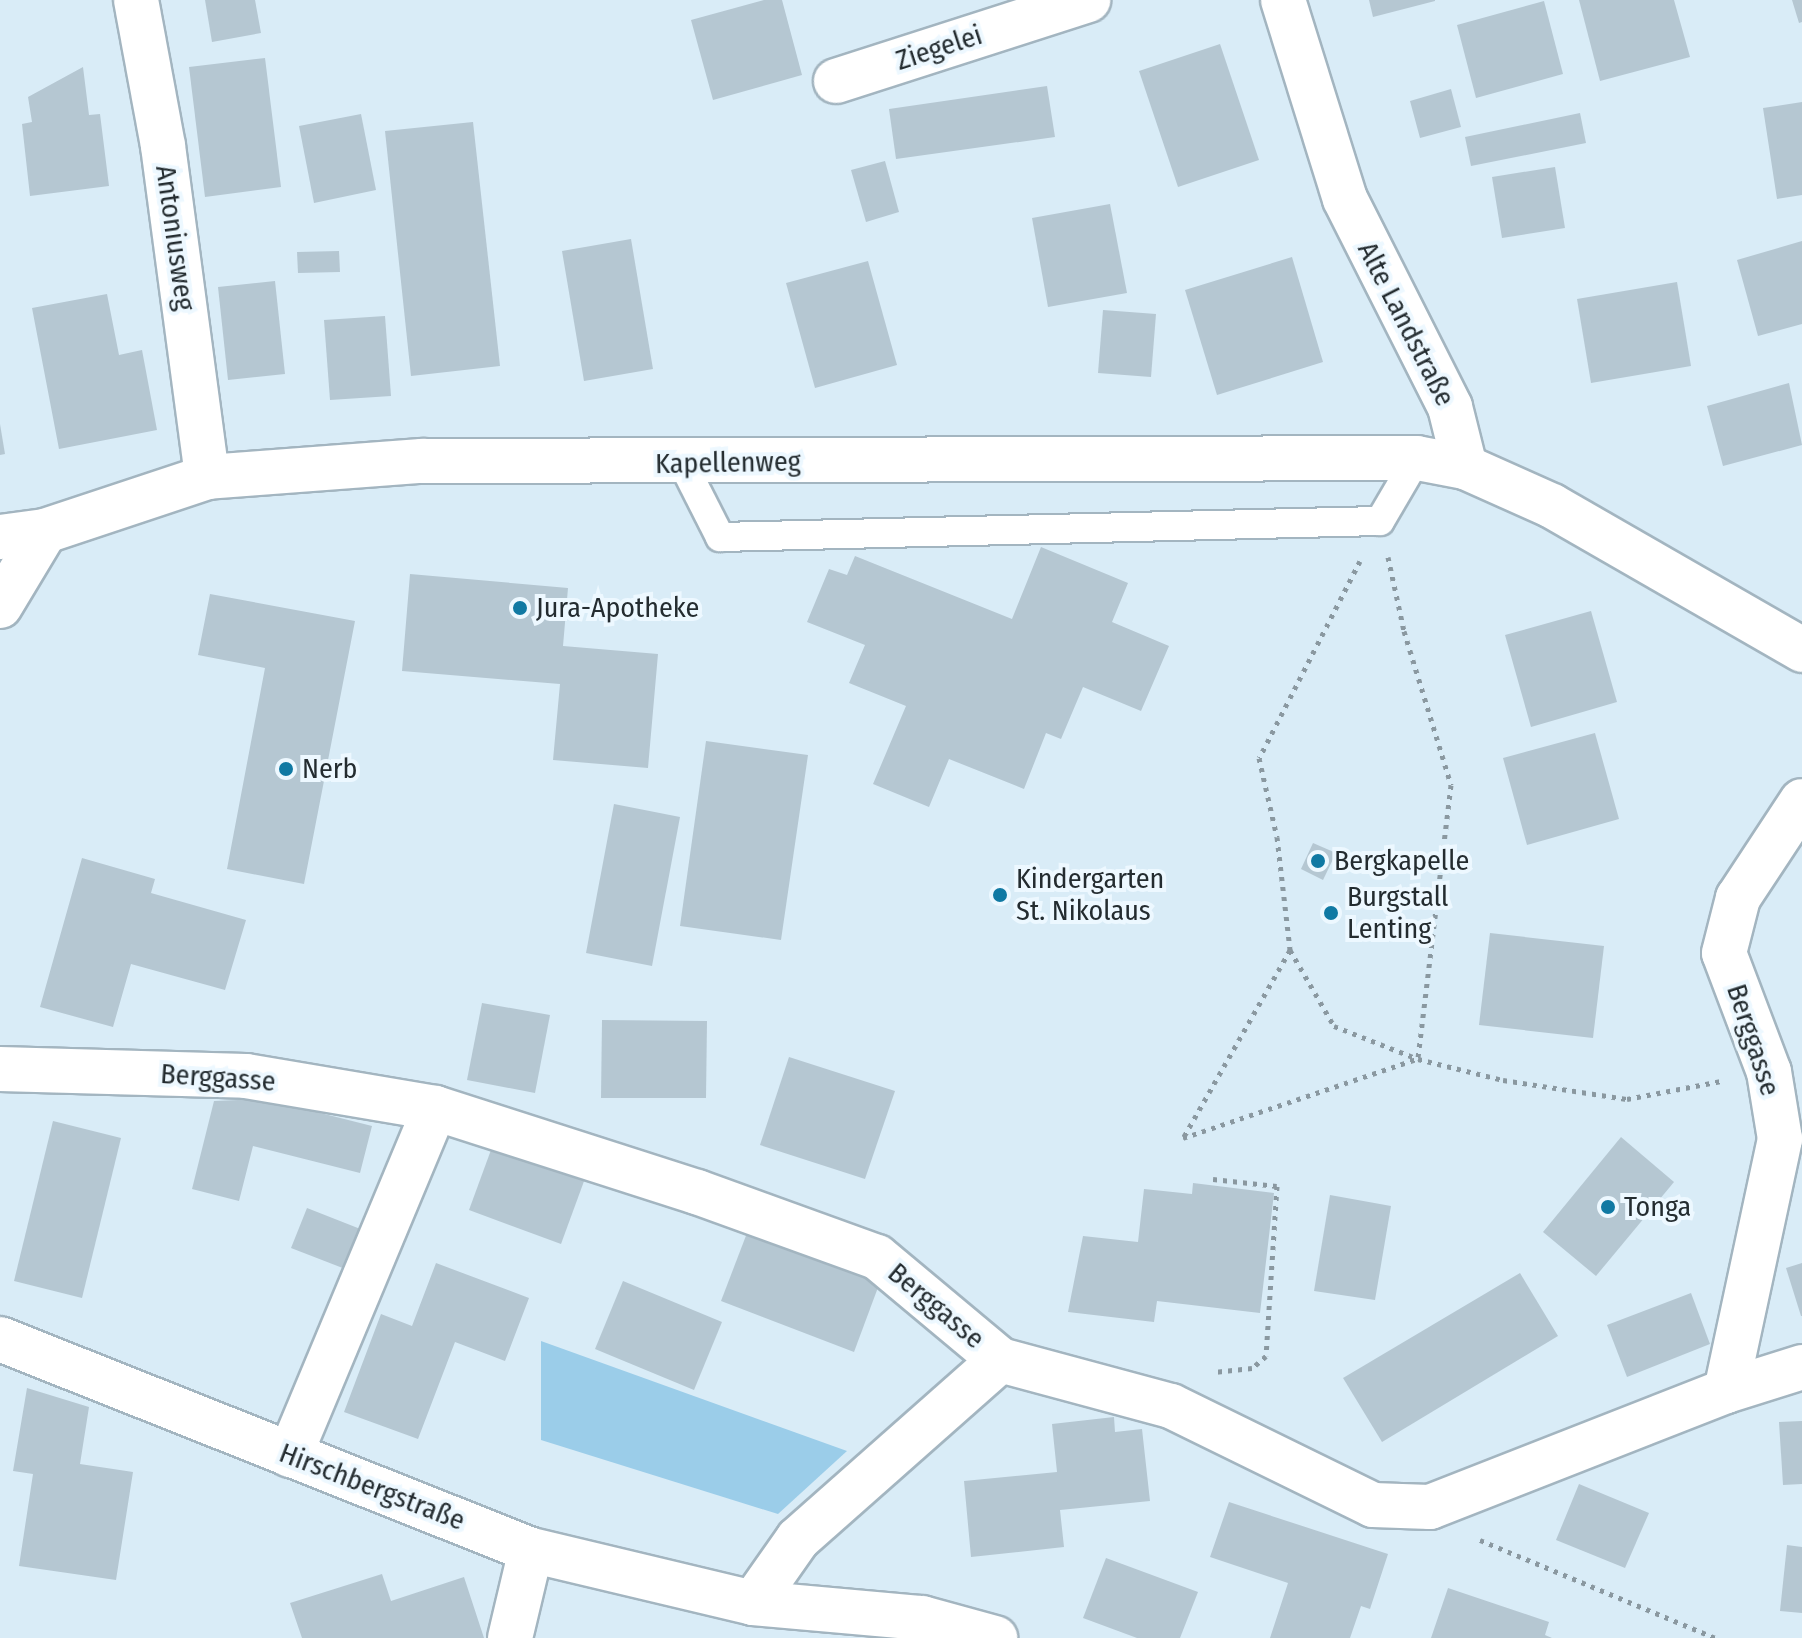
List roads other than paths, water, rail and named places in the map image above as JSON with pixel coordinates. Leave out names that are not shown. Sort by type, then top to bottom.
[{"type":"street","name":"Antoniusweg","points":[[136,0],[163,146],[207,477]]},
{"type":"street","name":"Ziegelei","points":[[836,81],[1088,0]]},
{"type":"street","name":"Alte Landstraße","points":[[1283,0],[1345,199],[1450,407],[1465,467]]},
{"type":"street","name":"Kapellenweg","points":[[0,537],[45,531],[207,477],[422,461],[683,464],[1417,458],[1465,467]]},
{"type":"street","points":[[1465,467],[1552,506],[1802,650]]},
{"type":"street","points":[[0,606],[45,531]]},
{"type":"street","name":"Berggasse","points":[[1726,1391],[1780,1139],[1769,1072],[1724,953],[1738,898],[1802,801]]},
{"type":"street","name":"Berggasse","points":[[0,1069],[246,1076],[435,1108],[697,1192],[877,1257],[1000,1360],[1171,1406],[1373,1505],[1430,1507],[1726,1391],[1802,1367]]},
{"type":"street","points":[[290,1455],[435,1108]]},
{"type":"street","name":"Hirschbergstraße","points":[[0,1339],[531,1550],[753,1603],[922,1618],[995,1638]]},
{"type":"street","points":[[753,1603],[798,1539],[1000,1360]]},
{"type":"street","points":[[510,1638],[531,1550]]},
{"type":"lane","points":[[683,464],[720,537],[1380,521],[1417,458]]},
{"type":"place","name":"Jura-Apotheke","points":[[520,608]]},
{"type":"place","name":"Nerb","points":[[286,769]]},
{"type":"place","name":"Bergkapelle","points":[[1318,861]]},
{"type":"place","name":"Kindergarten St. Nikolaus","points":[[1000,895]]},
{"type":"place","name":"Burgstall Lenting","points":[[1331,913]]},
{"type":"place","name":"Tonga","points":[[1608,1207]]}]
